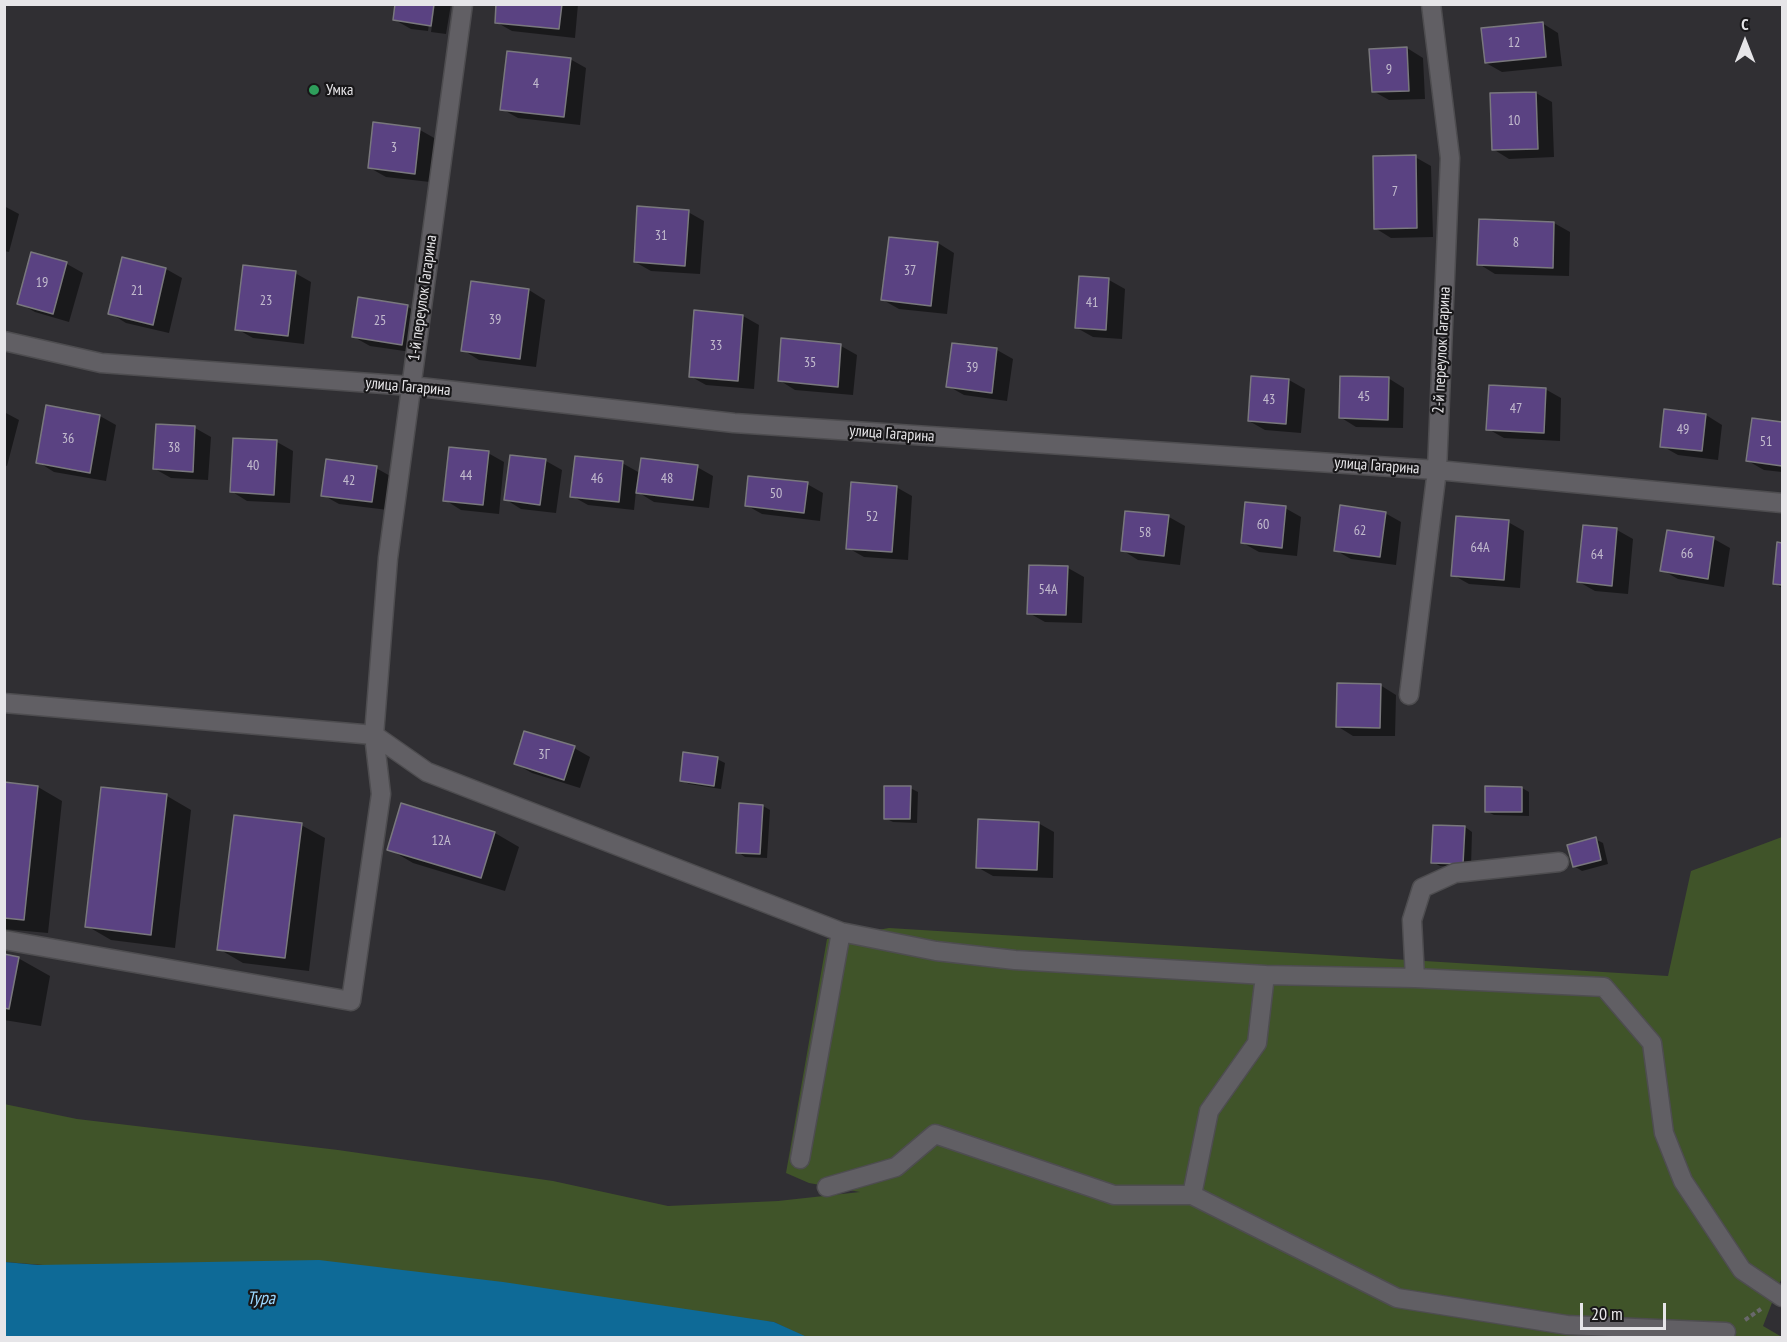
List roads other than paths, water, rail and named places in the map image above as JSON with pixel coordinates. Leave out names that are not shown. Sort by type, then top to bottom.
[{"type":"street","name":"1-й переулок Гагарина","points":[[4,940],[351,1001],[381,794],[374,735],[388,558],[463,4]]},
{"type":"street","name":"2-й переулок Гагарина","points":[[1409,695],[1437,470],[1450,158],[1431,4]]},
{"type":"street","name":"улица Гагарина","points":[[4,341],[101,363],[411,386],[734,423],[1437,470],[1782,503]]},
{"type":"street","points":[[4,704],[374,735],[427,772],[841,932],[936,951],[1015,960],[1265,975],[1415,978],[1604,987],[1652,1043],[1664,1133],[1683,1181],[1742,1270],[1782,1297]]},
{"type":"street","points":[[1415,978],[1412,920],[1422,888],[1455,873],[1559,862]]},
{"type":"street","points":[[801,1159],[841,932]]},
{"type":"street","points":[[1192,1195],[1209,1111],[1257,1043],[1265,975]]},
{"type":"street","points":[[826,1187],[896,1167],[935,1134],[1114,1195],[1192,1195],[1397,1298],[1567,1325],[1726,1332]]},
{"type":"water","name":"Тура","points":[[319,1260],[503,1282],[774,1322],[807,1337],[5,1337],[5,1262],[38,1265]]},
{"type":"place","name":"Умка","points":[[314,90]]}]
